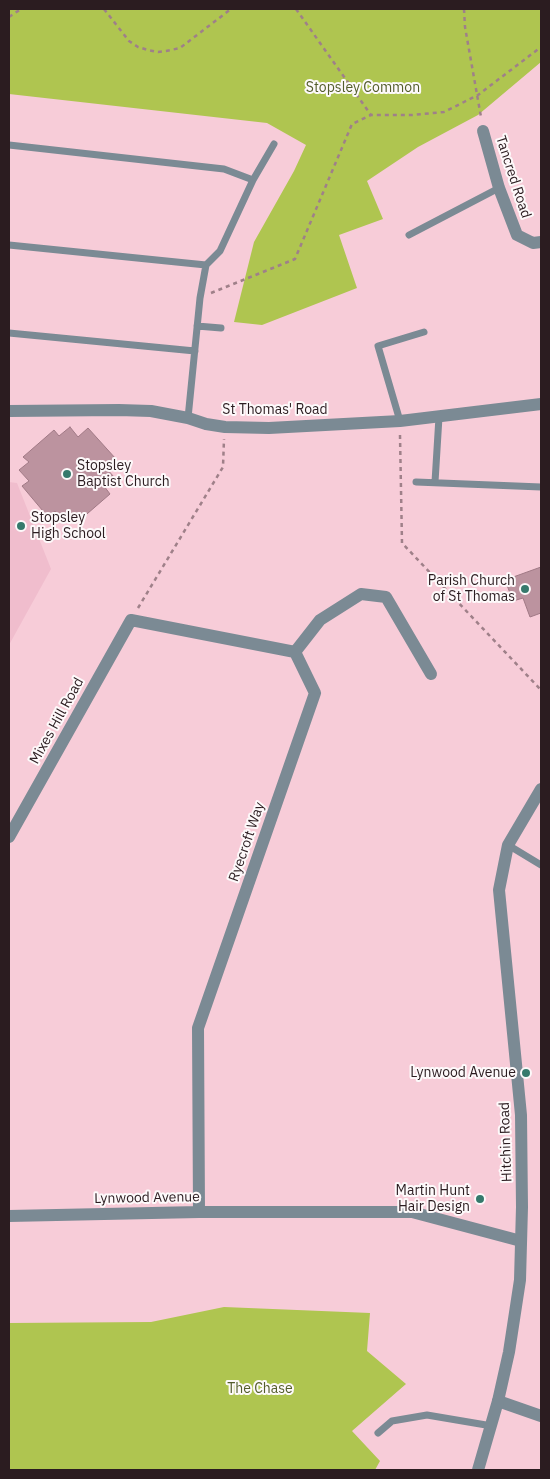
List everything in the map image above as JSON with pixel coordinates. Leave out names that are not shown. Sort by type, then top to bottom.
[{"type":"street","name":"Tancred Road","points":[[483,131],[499,188],[517,235],[533,243],[541,242]]},
{"type":"street","name":"St Thomas' Road","points":[[9,411],[151,411],[225,427],[269,428],[400,421],[541,404]]},
{"type":"street","points":[[131,620],[295,652],[320,620],[361,594],[386,596],[431,674]]},
{"type":"street","name":"Mixes Hill Road","points":[[9,838],[131,620]]},
{"type":"street","name":"Ryecroft Way","points":[[199,1212],[198,1028],[315,693],[295,652]]},
{"type":"street","name":"Hitchin Road","points":[[478,1470],[492,1426],[509,1352],[520,1280],[521,1115],[499,890],[508,845],[541,789]]},
{"type":"street","name":"Lynwood Avenue","points":[[9,1216],[199,1212],[412,1212],[521,1241]]},
{"type":"street","points":[[498,1401],[541,1416]]},
{"type":"lane","points":[[188,418],[200,298],[206,265],[220,251],[253,180],[274,144]]},
{"type":"lane","points":[[9,145],[224,169],[253,180]]},
{"type":"lane","points":[[409,235],[499,188]]},
{"type":"lane","points":[[9,245],[206,265]]},
{"type":"lane","points":[[197,326],[221,328]]},
{"type":"lane","points":[[400,421],[378,346],[424,332]]},
{"type":"lane","points":[[9,333],[195,351]]},
{"type":"lane","points":[[435,482],[439,417]]},
{"type":"lane","points":[[416,482],[541,487]]},
{"type":"lane","points":[[508,845],[541,865]]},
{"type":"lane","points":[[378,1433],[392,1421],[427,1415],[492,1426]]},
{"type":"path","points":[[9,17],[21,9]]},
{"type":"path","points":[[104,9],[129,41],[148,50],[166,52],[180,48],[231,9]]},
{"type":"path","points":[[296,9],[371,114]]},
{"type":"path","points":[[464,9],[465,27],[483,131]]},
{"type":"path","points":[[200,298],[295,259],[352,124],[371,114],[412,115],[444,112],[478,95],[541,47]]},
{"type":"path","points":[[400,421],[402,543],[541,690]]},
{"type":"path","points":[[131,620],[223,467],[225,427]]},
{"type":"shaded area","name":"Stopsley High School","points":[[9,482],[17,483],[51,569],[9,645]]},
{"type":"green space","name":"Stopsley Common","points":[[9,9],[541,9],[541,62],[478,115],[418,147],[367,181],[383,219],[339,235],[357,288],[262,325],[234,322],[254,242],[294,171],[306,145],[267,123],[9,94]]},
{"type":"green space","name":"The Chase","points":[[224,1307],[370,1313],[367,1351],[406,1384],[352,1431],[380,1461],[375,1470],[9,1470],[9,1323],[151,1322]]},
{"type":"building","name":"Stopsley Baptist Church","points":[[70,427],[78,437],[88,428],[116,459],[106,468],[114,477],[104,486],[110,494],[80,520],[74,513],[64,522],[55,511],[48,517],[22,486],[29,481],[19,470],[29,462],[23,457],[54,430],[59,436]]},
{"type":"building","name":"Parish Church of St Thomas","points":[[541,567],[541,613],[530,617],[523,598],[513,601],[505,580]]},
{"type":"place","name":"Stopsley Baptist Church","points":[[67,474]]},
{"type":"place","name":"Stopsley High School","points":[[21,526]]},
{"type":"place","name":"Parish Church of St Thomas","points":[[525,589]]},
{"type":"place","name":"Lynwood Avenue","points":[[526,1073]]},
{"type":"place","name":"Martin Hunt Hair Design","points":[[480,1199]]}]
